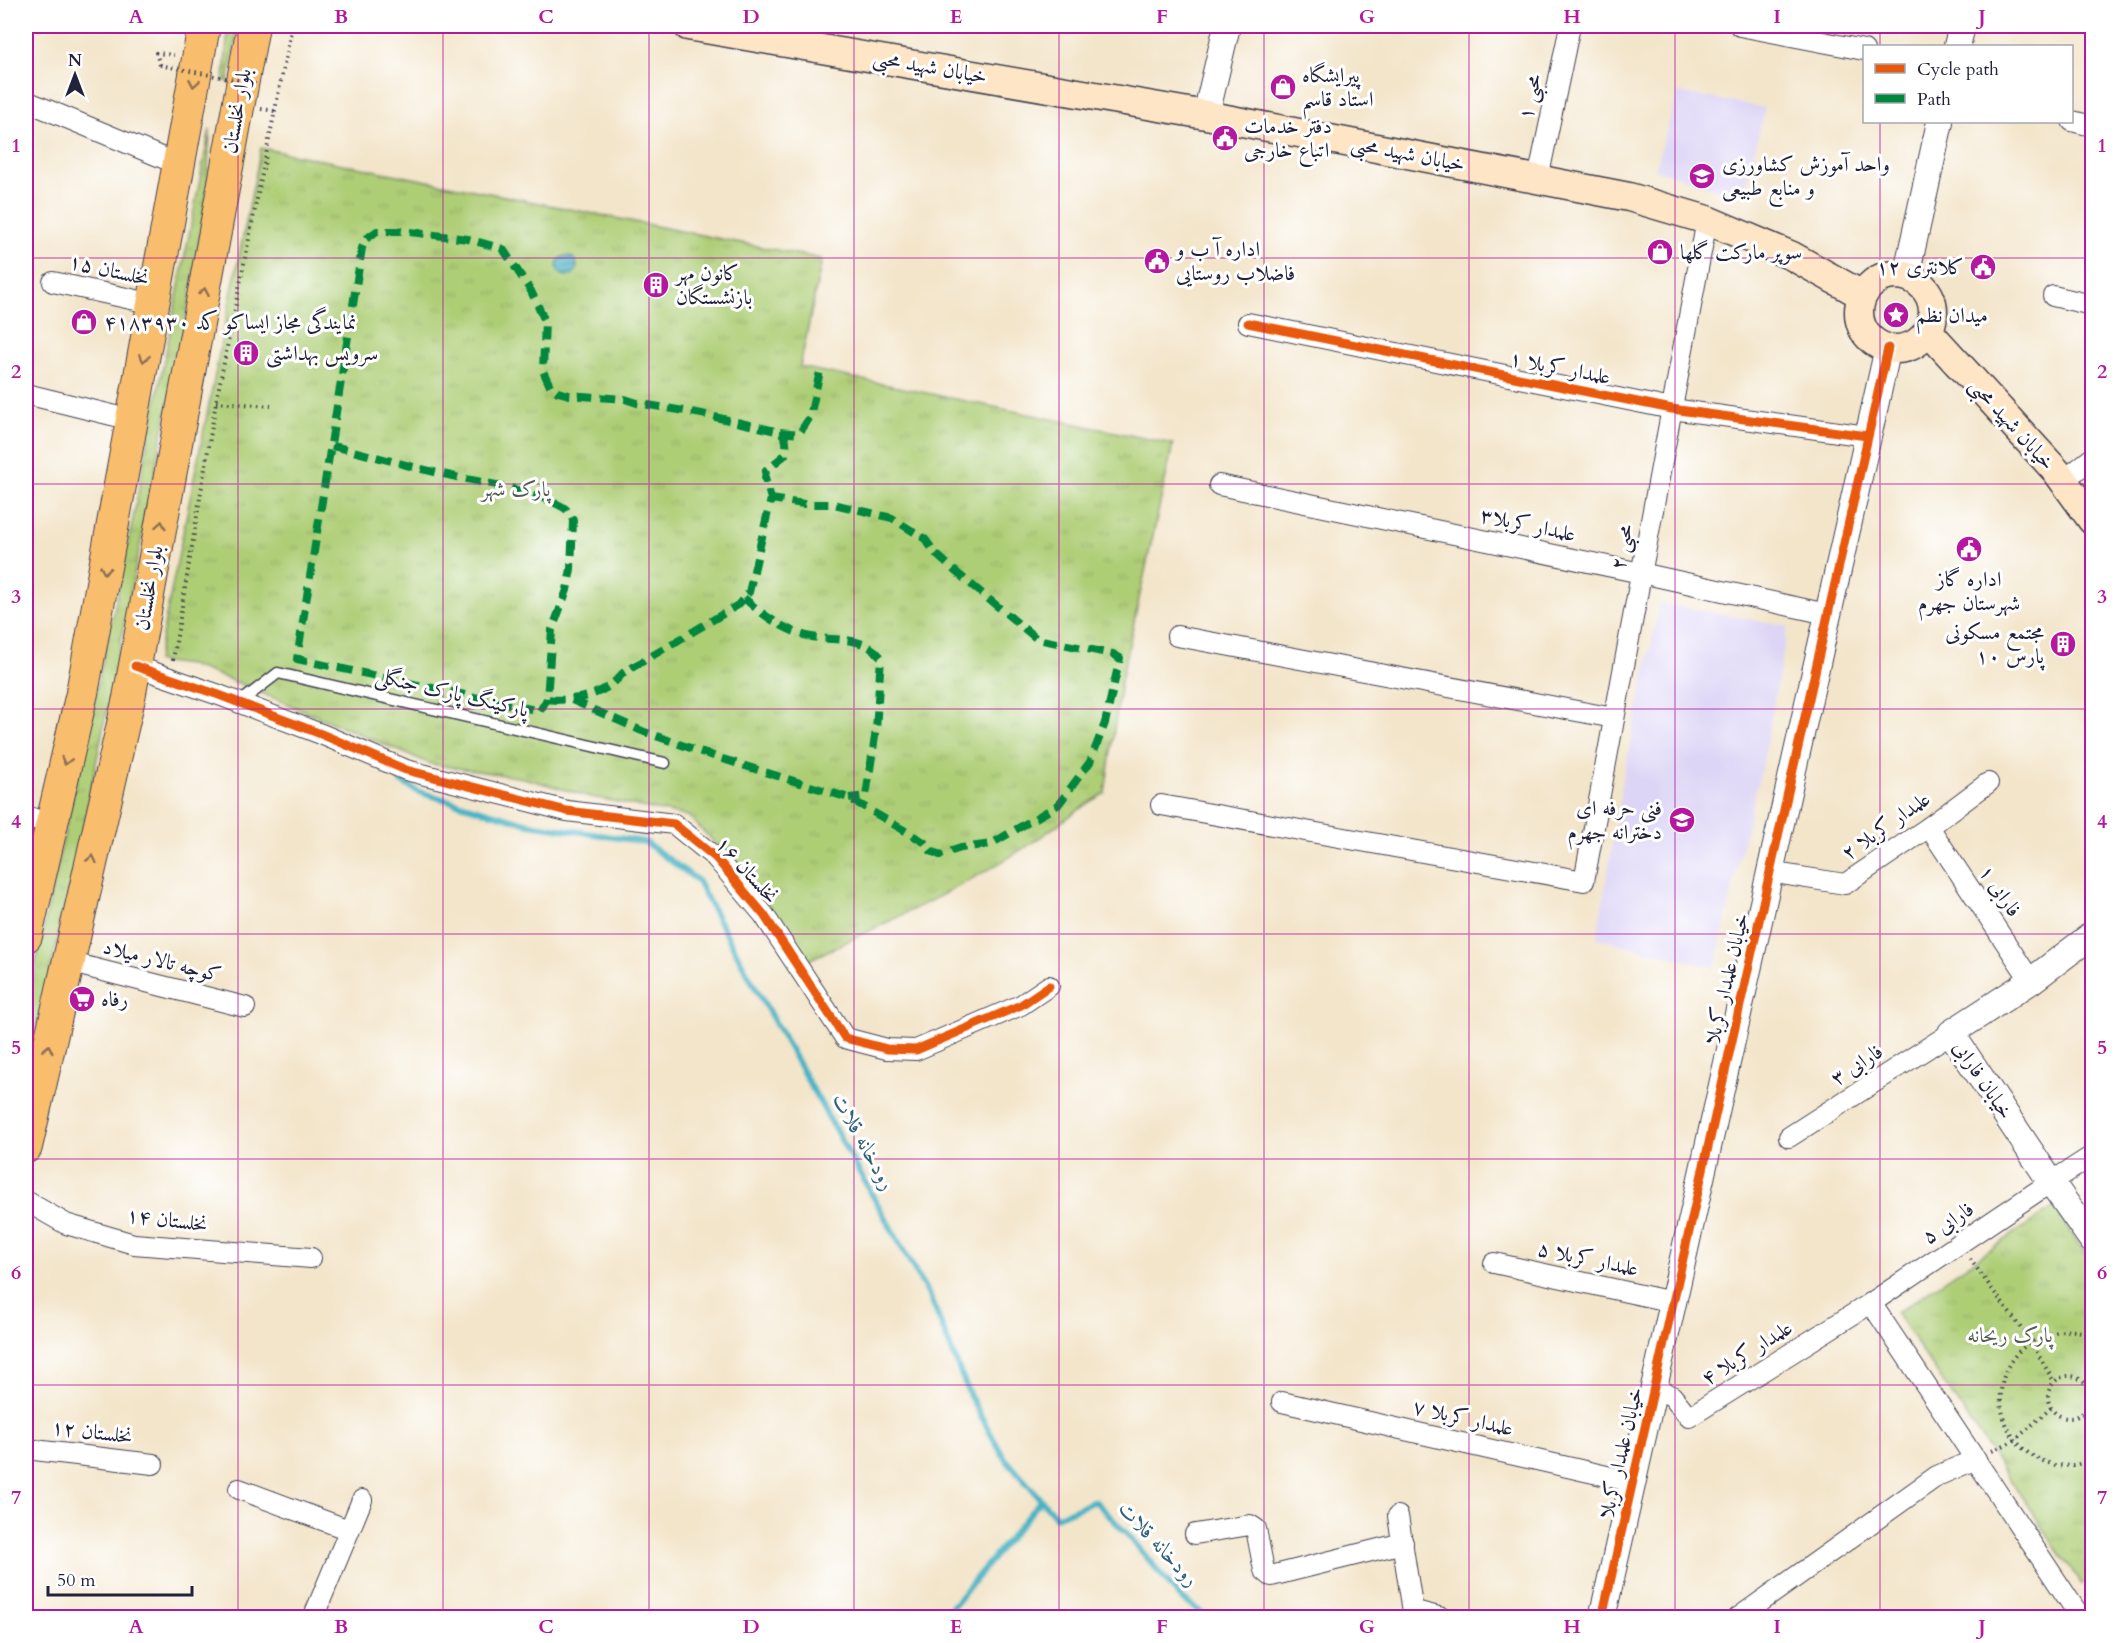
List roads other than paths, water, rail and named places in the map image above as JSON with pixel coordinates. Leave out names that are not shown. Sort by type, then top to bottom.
[{"type":"main road","points":[[26,936],[38,820],[82,693],[204,26]]},
{"type":"main road","name":"بلوار نخلستان","points":[[26,1147],[135,666],[253,26]]},
{"type":"main road","name":"خیابان شهید محبی","points":[[688,26],[1206,115],[1629,196],[1707,220],[1792,256],[1862,295]]},
{"type":"main road","points":[[1893,274],[1905,276],[1916,280],[1925,288],[1930,298],[1933,309],[1928,331],[1911,346],[1900,349],[1877,345],[1868,338],[1858,317],[1858,306],[1862,295],[1870,285],[1881,278],[1893,274]]},
{"type":"main road","name":"خیابان شهید محبی","points":[[1928,331],[2063,481],[2092,520]]},
{"type":"street","points":[[1206,115],[1227,26]]},
{"type":"street","name":"محبی ۱","points":[[1538,179],[1570,26]]},
{"type":"street","points":[[1740,26],[1863,50]]},
{"type":"street","points":[[1957,45],[1962,26]]},
{"type":"street","points":[[26,101],[180,165]]},
{"type":"street","points":[[2073,121],[2092,126]]},
{"type":"street","points":[[1905,276],[1940,123]]},
{"type":"street","name":"محبی ۲","points":[[1161,805],[1584,881],[1707,220]]},
{"type":"street","name":"نخلستان ۱۵","points":[[53,282],[154,304]]},
{"type":"street","points":[[2053,296],[2092,305]]},
{"type":"street","name":"علمدار کربلا ۱","points":[[1248,323],[1672,409],[1867,436]]},
{"type":"street","name":"خیابان علمدار کربلا","points":[[1602,1617],[1888,348]]},
{"type":"street","points":[[26,394],[132,420]]},
{"type":"street","points":[[2063,481],[2092,458]]},
{"type":"street","name":"علمدار کربلا۳","points":[[1219,485],[1827,614]]},
{"type":"street","points":[[1177,636],[1614,718]]},
{"type":"street","name":"نخلستان ۱۶","points":[[135,666],[321,734],[406,770],[567,811],[674,824],[716,858],[764,915],[845,1038],[887,1049],[916,1050],[1021,1005],[1050,986]]},
{"type":"street","name":"علمدار کربلا ۲","points":[[1769,872],[1845,884],[1929,827],[1988,783]]},
{"type":"street","name":"فارابی ۱","points":[[1929,827],[2031,981]]},
{"type":"street","name":"خیابان فارابی","points":[[2092,935],[2031,981],[1951,1033],[2050,1182],[2092,1240]]},
{"type":"street","name":"کوچه تالار میلاد","points":[[68,962],[245,1007]]},
{"type":"street","name":"فارابی ۳","points":[[1789,1137],[1951,1033]]},
{"type":"street","name":"فارابی ۵","points":[[1872,1303],[2092,1156]]},
{"type":"street","name":"نخلستان ۱۴","points":[[26,1201],[66,1224],[134,1244],[311,1258]]},
{"type":"street","name":"علمدار کربلا ۵","points":[[1494,1263],[1673,1302]]},
{"type":"street","points":[[1872,1303],[2079,1610]]},
{"type":"street","name":"علمدار کربلا ۴","points":[[1654,1386],[1672,1396],[1689,1417],[1872,1303]]},
{"type":"street","name":"علمدار کربلا ۷","points":[[1282,1402],[1633,1482]]},
{"type":"street","name":"نخلستان ۱۲","points":[[26,1449],[153,1464]]},
{"type":"street","points":[[1737,1617],[1937,1476],[1976,1459]]},
{"type":"street","points":[[239,1489],[349,1530]]},
{"type":"street","points":[[313,1617],[362,1500]]},
{"type":"street","points":[[1398,1516],[1415,1614],[1443,1617]]},
{"type":"street","points":[[1195,1534],[1250,1525],[1256,1529],[1264,1570],[1271,1576],[1403,1543]]},
{"type":"lane","name":"پارکینگ پارک جنگلی","points":[[239,703],[278,673],[665,763]]},
{"type":"water","points":[[563,256],[571,256],[577,262],[577,270],[571,276],[563,276],[557,270],[557,262]]},
{"type":"waterway","name":"رودخانه قلات","points":[[400,781],[419,792],[529,824],[645,842],[697,880],[931,1299],[970,1396],[1003,1456],[1056,1517],[1095,1501],[1128,1535],[1180,1597],[1208,1618]]},
{"type":"waterway","points":[[943,1618],[1041,1500]]},
{"type":"place","name":"پیرایشگاه استاد قاسم","points":[[1283,87]]},
{"type":"place","name":"دفتر خدمات اتباع خارجی","points":[[1225,138]]},
{"type":"place","name":"واحد آموزش کشاورزی و منابع طبیعی","points":[[1702,176]]},
{"type":"place","name":"سوپر مارکت گلها","points":[[1660,252]]},
{"type":"place","name":"اداره آ ب و فاضلاب روستایی","points":[[1157,261]]},
{"type":"place","name":"کلانتری ۱۲","points":[[1983,267]]},
{"type":"place","name":"کانون مهر بازنشستگان","points":[[656,285]]},
{"type":"place","name":"میدان نظم","points":[[1896,315]]},
{"type":"place","name":"نمایندگی مجاز ایساکو کد ۴۱۸۳۹۳۰","points":[[84,322]]},
{"type":"place","name":"سرویس بهداشتی","points":[[246,353]]},
{"type":"place","name":"اداره گاز شهرستان جهرم","points":[[1969,549]]},
{"type":"place","name":"مجتمع مسکونی پارس ۱۰","points":[[2063,644]]},
{"type":"place","name":"فنی حرفه ای دخترانه جهرم","points":[[1682,820]]},
{"type":"place","name":"رفاه","points":[[82,999]]},
{"type":"park label","name":"پارک شهر","points":[[516,489]]},
{"type":"park label","name":"پارک ریحانه","points":[[2010,1335]]}]
